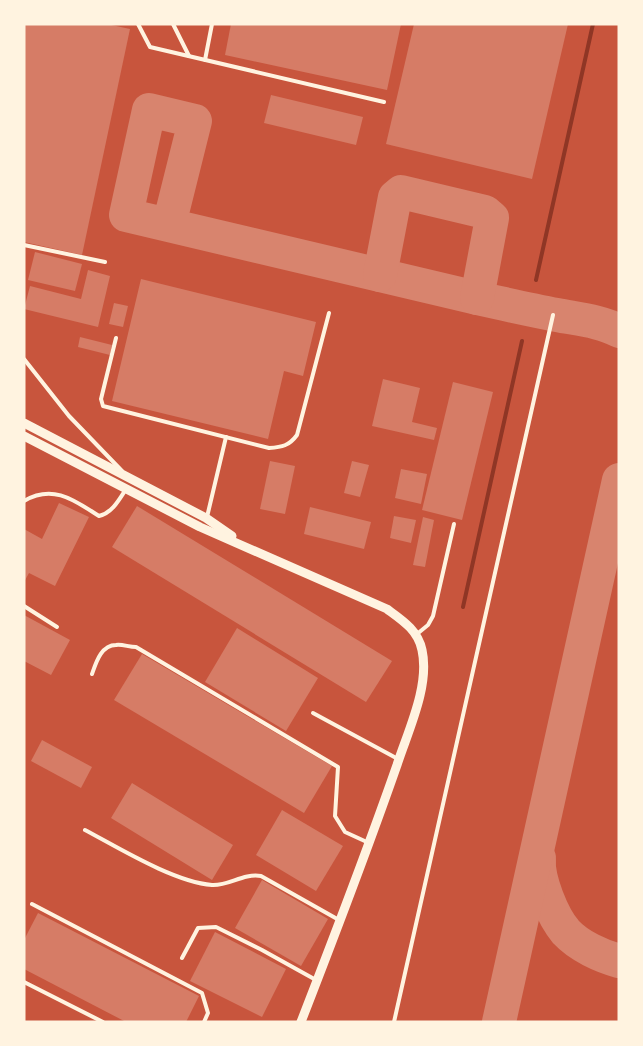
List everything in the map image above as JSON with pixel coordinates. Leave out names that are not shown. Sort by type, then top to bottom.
[{"type":"street","points":[[24,423],[207,518],[246,546]]},
{"type":"street","points":[[24,436],[200,527],[387,609],[405,622],[416,634],[422,650],[421,692],[370,843],[301,1022]]},
{"type":"lane","points":[[138,24],[150,47],[384,102]]},
{"type":"lane","points":[[173,24],[189,56]]},
{"type":"lane","points":[[205,60],[212,24]]},
{"type":"lane","points":[[24,245],[105,262]]},
{"type":"lane","points":[[116,338],[101,399],[103,406],[269,448],[285,447],[297,435],[329,313]]},
{"type":"lane","points":[[394,1022],[553,315]]},
{"type":"lane","points":[[24,359],[69,416],[128,476]]},
{"type":"lane","points":[[207,518],[226,437]]},
{"type":"lane","points":[[24,501],[42,492],[61,495],[99,516],[111,509],[126,489]]},
{"type":"lane","points":[[416,634],[428,625],[434,616],[454,524]]},
{"type":"lane","points":[[24,606],[57,627]]},
{"type":"lane","points":[[92,674],[98,657],[108,647],[116,645],[136,647],[338,767],[335,816],[345,832],[370,843]]},
{"type":"lane","points":[[313,713],[398,759]]},
{"type":"lane","points":[[85,830],[125,852],[195,882],[221,885],[243,877],[261,876],[340,921]]},
{"type":"lane","points":[[32,904],[202,993],[208,1013],[204,1022]]},
{"type":"lane","points":[[182,958],[198,928],[216,927],[317,980]]},
{"type":"lane","points":[[24,982],[103,1022]]},
{"type":"building","points":[[24,24],[107,24],[130,29],[82,255],[24,242]]},
{"type":"building","points":[[231,24],[401,24],[387,90],[225,55]]},
{"type":"building","points":[[414,24],[568,24],[532,179],[386,144]]},
{"type":"building","points":[[271,95],[363,117],[356,145],[264,123]]},
{"type":"building","points":[[35,252],[82,264],[75,291],[28,280]]},
{"type":"building","points":[[88,270],[110,276],[98,327],[24,309],[30,286],[81,299]]},
{"type":"building","points":[[141,279],[316,322],[303,376],[284,371],[268,439],[112,401]]},
{"type":"building","points":[[114,303],[128,306],[123,327],[109,324]]},
{"type":"building","points":[[80,337],[112,345],[110,355],[78,347]]},
{"type":"building","points":[[383,379],[420,388],[412,422],[437,428],[434,440],[372,426]]},
{"type":"building","points":[[453,382],[493,392],[462,520],[422,510]]},
{"type":"building","points":[[270,461],[295,466],[285,514],[260,509]]},
{"type":"building","points":[[352,461],[369,465],[360,497],[344,493]]},
{"type":"building","points":[[401,469],[427,474],[421,504],[395,498]]},
{"type":"building","points":[[59,503],[89,517],[55,586],[29,573],[24,582],[24,529],[42,539]]},
{"type":"building","points":[[137,506],[392,661],[366,702],[112,547]]},
{"type":"building","points":[[310,507],[371,522],[364,549],[304,534]]},
{"type":"building","points":[[394,516],[416,520],[411,543],[390,538]]},
{"type":"building","points":[[423,517],[434,520],[425,567],[413,565]]},
{"type":"building","points":[[24,615],[70,640],[51,675],[24,661]]},
{"type":"building","points":[[237,628],[318,678],[286,731],[205,682]]},
{"type":"building","points":[[142,654],[332,766],[304,813],[114,700]]},
{"type":"building","points":[[42,740],[92,767],[81,788],[31,761]]},
{"type":"building","points":[[132,783],[233,845],[212,880],[111,818]]},
{"type":"building","points":[[282,810],[343,846],[316,891],[256,855]]},
{"type":"building","points":[[262,880],[328,919],[301,966],[235,928]]},
{"type":"building","points":[[38,913],[199,996],[186,1022],[126,1022],[24,969],[24,940]]},
{"type":"building","points":[[215,932],[286,969],[262,1017],[190,981]]},
{"type":"waterway","points":[[536,280],[593,24]]},
{"type":"waterway","points":[[463,607],[522,341]]},
{"type":"taxiway","points":[[169,225],[195,121],[149,110],[126,215],[477,298],[597,323],[619,331]]},
{"type":"taxiway","points":[[380,275],[395,197],[401,192],[485,212],[492,218],[477,298]]},
{"type":"taxiway","points":[[499,1022],[619,480]]},
{"type":"taxiway","points":[[539,858],[539,867],[547,897],[566,932],[591,950],[619,961]]}]
